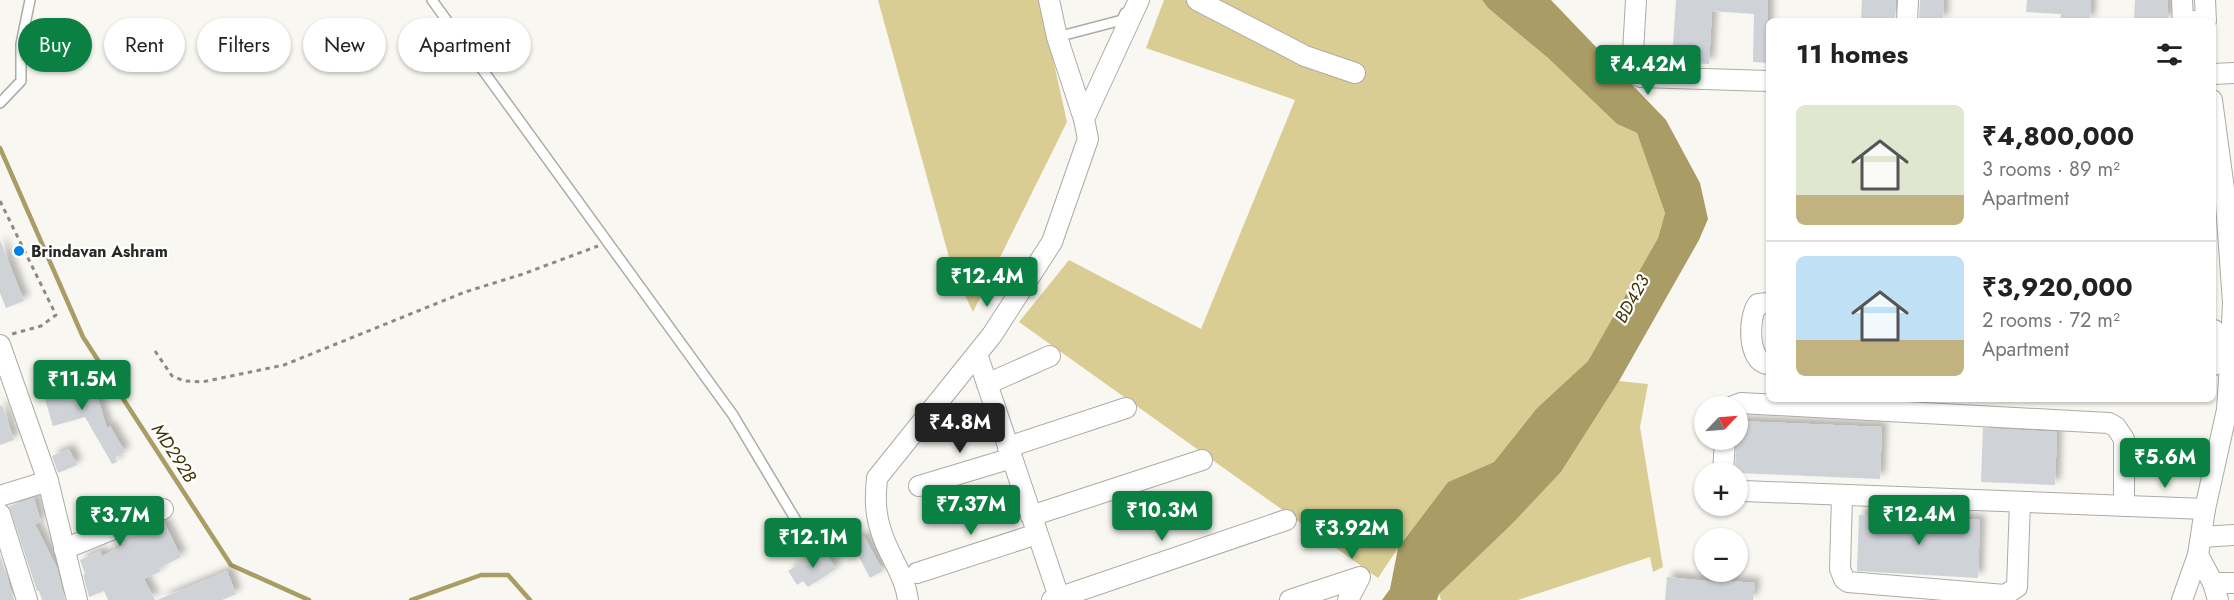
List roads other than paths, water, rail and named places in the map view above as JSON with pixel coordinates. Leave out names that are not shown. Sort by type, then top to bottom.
[{"type":"street","points":[[908,600],[906,584],[882,536],[874,504],[876,478],[992,335],[1052,242],[1088,139],[1084,119],[1057,38],[1050,0]]},
{"type":"street","points":[[1084,119],[1139,0]]},
{"type":"street","points":[[1197,0],[1305,56],[1355,73]]},
{"type":"street","points":[[1636,0],[1632,70],[1635,74],[1641,77],[1766,81]]},
{"type":"street","points":[[1906,18],[1908,0]]},
{"type":"street","points":[[2182,0],[2183,18]]},
{"type":"street","points":[[2205,0],[2206,18]]},
{"type":"street","points":[[2216,74],[2234,73]]},
{"type":"street","points":[[2182,600],[2200,546],[2205,509],[2228,434],[2230,410],[2219,364],[2219,331],[2234,303],[2226,204],[2225,134],[2216,110]]},
{"type":"street","points":[[1766,303],[1758,304],[1753,311],[1752,348],[1755,355],[1766,364]]},
{"type":"street","points":[[5,340],[48,481],[77,600]]},
{"type":"street","points":[[977,354],[1057,599],[1286,520]]},
{"type":"street","points":[[987,384],[1050,356]]},
{"type":"street","points":[[1748,403],[2109,423],[2116,427],[2124,439],[2124,506]]},
{"type":"street","points":[[919,486],[1126,408]]},
{"type":"street","points":[[917,573],[1202,460]]},
{"type":"street","points":[[0,496],[48,481]]},
{"type":"street","points":[[1748,491],[2205,509]]},
{"type":"street","points":[[1842,495],[1840,569],[1844,579],[1848,582],[2005,595],[2017,587],[2020,502]]},
{"type":"street","points":[[64,549],[163,509]]},
{"type":"street","points":[[0,514],[27,600]]},
{"type":"street","points":[[2200,546],[2234,535]]},
{"type":"street","points":[[2200,546],[2216,592],[2234,583]]},
{"type":"street","points":[[1290,600],[1360,577],[1348,600]]},
{"type":"lane","points":[[0,103],[21,81],[21,44],[30,0]]},
{"type":"lane","points":[[432,0],[733,415],[800,526]]},
{"type":"lane","points":[[1057,38],[1122,20],[1130,0]]},
{"type":"water","name":"BD423","points":[[1482,0],[1551,0],[1666,120],[1700,183],[1708,219],[1699,240],[1619,381],[1561,472],[1512,524],[1439,594],[1437,600],[1382,600],[1390,589],[1398,548],[1448,482],[1494,462],[1537,408],[1588,361],[1658,238],[1665,213],[1637,133],[1617,124],[1548,58],[1488,8]]},
{"type":"waterway","name":"MD292B","points":[[0,148],[83,337],[231,565],[309,600]]},
{"type":"waterway","name":"MD292B","points":[[411,600],[481,575],[508,575],[530,600]]},
{"type":"place","name":"Brindavan Ashram","points":[[19,251]]}]
